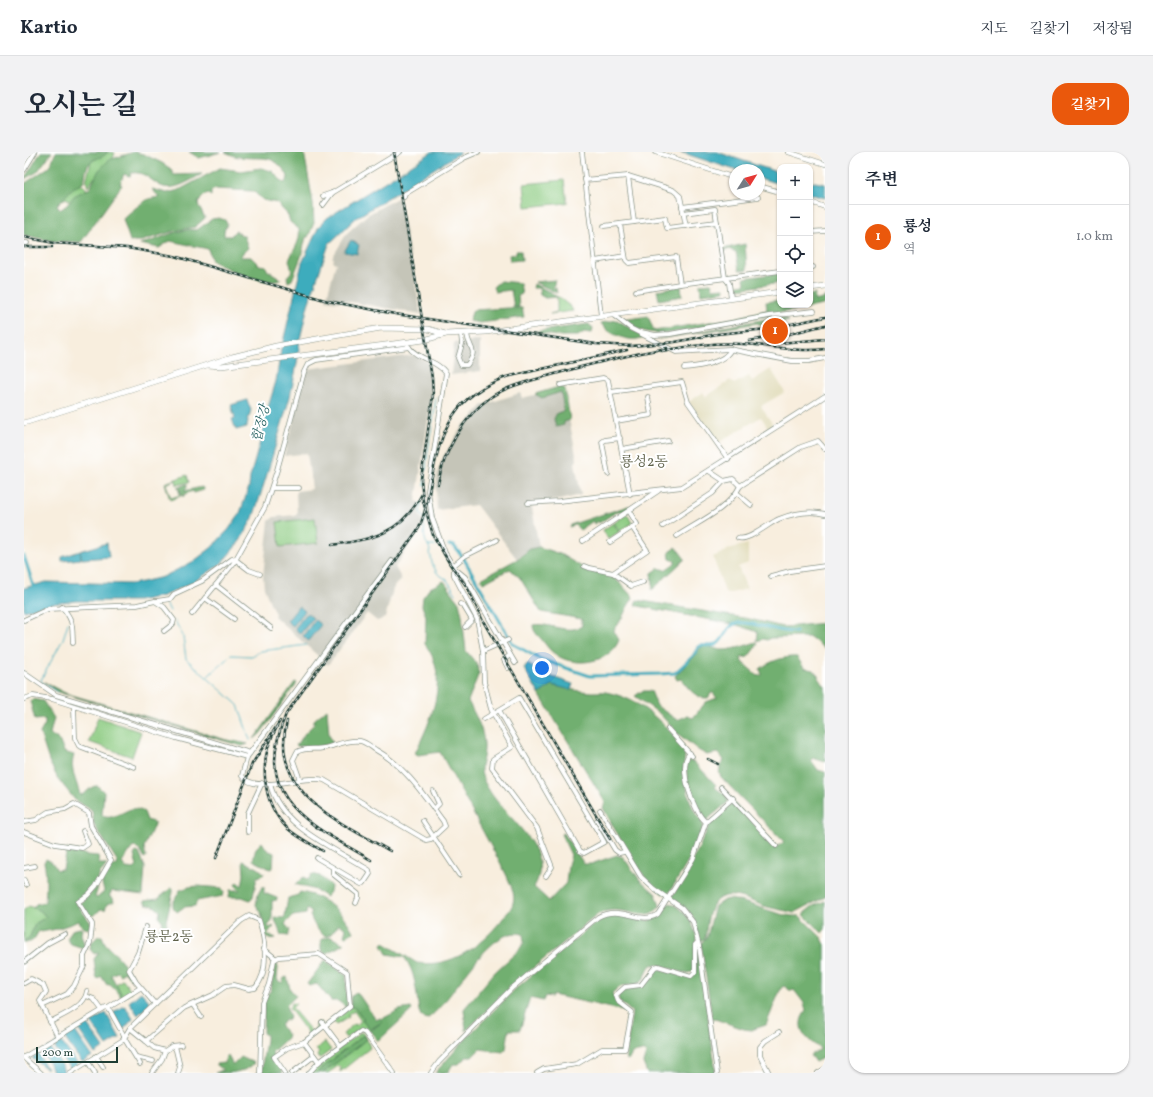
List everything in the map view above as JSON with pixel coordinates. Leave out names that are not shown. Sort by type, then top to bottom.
[{"type":"main road","points":[[813,288],[825,286]]},
{"type":"main road","points":[[208,365],[221,366],[307,354],[407,344],[446,334],[467,334],[777,292]]},
{"type":"main road","points":[[24,423],[208,365],[232,356],[276,346],[381,328],[428,329],[446,334]]},
{"type":"street","points":[[24,170],[35,152]]},
{"type":"street","points":[[323,196],[332,193],[400,152]]},
{"type":"street","points":[[404,197],[406,194],[464,158],[478,152]]},
{"type":"street","points":[[582,152],[601,316]]},
{"type":"street","points":[[654,152],[729,176]]},
{"type":"street","points":[[788,152],[825,164]]},
{"type":"street","points":[[585,180],[628,176],[674,190],[680,196],[686,226]]},
{"type":"street","points":[[628,176],[634,222]]},
{"type":"street","points":[[765,188],[777,191]]},
{"type":"street","points":[[323,205],[332,193]]},
{"type":"street","points":[[682,207],[736,200]]},
{"type":"street","points":[[714,203],[725,278],[729,282],[731,298]]},
{"type":"street","points":[[813,203],[825,207]]},
{"type":"street","points":[[683,213],[715,209]]},
{"type":"street","points":[[604,226],[665,218],[666,228],[717,222]]},
{"type":"street","points":[[620,224],[625,256],[629,263],[676,257],[680,284]]},
{"type":"street","points":[[813,232],[825,231]]},
{"type":"street","points":[[595,261],[625,256]]},
{"type":"street","points":[[636,291],[777,271]]},
{"type":"street","points":[[639,332],[666,335],[769,316],[814,312]]},
{"type":"street","points":[[614,315],[619,321],[676,352],[731,349],[792,361],[809,361],[825,358]]},
{"type":"street","points":[[461,334],[462,344],[458,358],[461,365],[467,365],[473,357],[473,348],[468,340],[467,334]]},
{"type":"street","points":[[192,614],[236,560],[262,514],[272,488],[304,372],[308,364],[316,360],[407,344],[413,352],[442,368],[446,373],[428,501],[439,540],[454,567],[465,577],[515,663]]},
{"type":"street","points":[[684,368],[710,363],[728,354],[731,349]]},
{"type":"street","points":[[560,385],[605,378],[609,382],[630,494]]},
{"type":"street","points":[[611,392],[682,382],[688,402],[728,459]]},
{"type":"street","points":[[528,502],[559,501],[658,491],[682,487],[728,459],[815,400],[825,396]]},
{"type":"street","points":[[616,421],[651,415],[648,397]]},
{"type":"street","points":[[608,474],[602,442],[605,440],[620,438]]},
{"type":"street","points":[[622,449],[668,441]]},
{"type":"street","points":[[676,536],[707,517],[736,493],[740,486],[801,447],[818,441],[825,449]]},
{"type":"street","points":[[709,471],[724,482]]},
{"type":"street","points":[[664,526],[713,493],[724,482],[733,479],[740,486]]},
{"type":"street","points":[[272,488],[299,488]]},
{"type":"street","points":[[583,541],[658,491]]},
{"type":"street","points":[[736,493],[751,504]]},
{"type":"street","points":[[610,542],[637,524],[628,511]]},
{"type":"street","points":[[738,538],[743,539],[772,522],[789,516],[804,512],[825,514]]},
{"type":"street","points":[[613,573],[647,550],[632,527]]},
{"type":"street","points":[[497,540],[463,558],[454,567],[454,575],[475,619],[483,651],[484,682],[493,714],[512,747]]},
{"type":"street","points":[[24,620],[44,610],[62,607],[137,604],[170,599],[174,594],[202,581],[232,559],[236,560],[249,570],[260,574]]},
{"type":"street","points":[[300,780],[293,760],[297,752],[304,749],[322,748],[360,741],[381,752],[401,767],[445,824],[444,827],[429,840],[426,840],[330,782],[318,778],[270,784],[246,780],[242,776],[247,757],[392,561]]},
{"type":"street","points":[[584,566],[613,573],[631,586],[643,582]]},
{"type":"street","points":[[771,576],[790,571],[825,566]]},
{"type":"street","points":[[216,585],[271,628]]},
{"type":"street","points":[[205,598],[234,619]]},
{"type":"street","points":[[155,601],[164,607],[174,620],[173,624],[164,631]]},
{"type":"street","points":[[460,604],[463,605],[475,619]]},
{"type":"street","points":[[62,607],[73,625],[73,643]]},
{"type":"street","points":[[465,627],[475,619]]},
{"type":"street","points":[[483,651],[508,640]]},
{"type":"street","points":[[508,668],[504,660],[510,655]]},
{"type":"street","points":[[24,673],[56,694],[250,753]]},
{"type":"street","points":[[42,697],[45,687]]},
{"type":"street","points":[[24,699],[33,696],[42,697],[247,757]]},
{"type":"street","points":[[484,719],[498,710],[519,698],[604,842],[584,854],[580,851],[498,710]]},
{"type":"street","points":[[74,707],[75,738],[79,746],[134,767]]},
{"type":"street","points":[[503,731],[508,727]]},
{"type":"street","points":[[668,729],[691,754],[684,763],[688,786],[694,808],[706,822]]},
{"type":"street","points":[[518,744],[493,759],[491,766],[540,834],[552,867],[546,876]]},
{"type":"street","points":[[248,832],[248,813],[262,783]]},
{"type":"street","points":[[270,784],[277,802],[290,820],[364,866],[369,870],[370,874],[364,883],[360,884],[317,858]]},
{"type":"street","points":[[721,787],[733,798],[776,846]]},
{"type":"street","points":[[433,791],[439,804],[434,809]]},
{"type":"street","points":[[431,1073],[439,1062],[512,988],[598,917],[610,912],[651,918],[661,911],[693,859],[706,822],[733,798]]},
{"type":"street","points":[[24,822],[36,820],[48,812],[65,809],[74,804],[89,813],[91,826],[111,860],[96,886],[88,895],[78,902],[92,924],[90,943],[84,956],[84,966],[82,971],[70,993],[42,1006]]},
{"type":"street","points":[[600,810],[641,878],[688,913],[697,931],[717,1073]]},
{"type":"street","points":[[597,820],[615,850],[620,853],[624,852]]},
{"type":"street","points":[[423,821],[459,875]]},
{"type":"street","points":[[24,832],[55,844],[82,848],[88,844],[83,831]]},
{"type":"street","points":[[24,868],[34,866]]},
{"type":"street","points":[[333,868],[333,874],[358,894],[356,902]]},
{"type":"street","points":[[24,880],[26,885]]},
{"type":"street","points":[[70,1073],[124,1037],[130,1028],[241,921],[249,916],[259,920],[266,963],[255,988],[249,989],[234,985],[226,986],[180,1011],[146,1041]]},
{"type":"street","points":[[146,926],[138,953],[129,968],[140,988],[155,1004]]},
{"type":"street","points":[[24,962],[48,943],[65,934]]},
{"type":"street","points":[[537,1073],[544,1069],[577,1064],[602,1048],[624,1049],[632,1012],[618,1001],[616,995],[625,987],[640,985],[655,967],[691,976],[695,972],[694,946],[697,943]]},
{"type":"street","points":[[264,948],[275,958],[319,954],[347,972],[350,1006],[324,1024],[304,1042],[287,1048],[274,1057],[285,1073]]},
{"type":"street","points":[[260,1073],[262,1002],[275,958]]},
{"type":"street","points":[[24,983],[31,980],[43,985],[46,992],[40,999],[42,1006],[58,1037]]},
{"type":"street","points":[[41,1073],[24,1058],[140,988]]},
{"type":"street","points":[[50,1022],[79,1005],[86,996],[87,991]]},
{"type":"street","points":[[86,996],[94,999],[102,1010]]},
{"type":"street","points":[[193,1004],[201,1017]]},
{"type":"street","points":[[108,1008],[140,1064]]},
{"type":"street","points":[[324,1024],[340,1046]]},
{"type":"street","points":[[130,1028],[154,1048],[165,1051],[181,1045]]},
{"type":"street","points":[[309,1073],[319,1062],[358,1032],[363,1031],[394,1073]]},
{"type":"street","points":[[769,1073],[759,1050],[763,1043],[779,1032]]},
{"type":"street","points":[[304,1042],[319,1062]]},
{"type":"street","points":[[175,1046],[180,1067],[178,1073]]},
{"type":"street","points":[[152,1073],[162,1059],[165,1051]]},
{"type":"street","points":[[96,1056],[103,1067]]},
{"type":"street","points":[[292,1073],[314,1056]]},
{"type":"street","points":[[136,1057],[153,1061]]},
{"type":"street","points":[[88,1062],[95,1073]]},
{"type":"street","points":[[818,1073],[825,1069]]},
{"type":"shaded area","points":[[399,197],[421,314],[340,300],[339,302],[326,300],[336,263],[333,262],[334,258],[332,258],[347,233],[367,215]]},
{"type":"shaded area","points":[[480,340],[480,371],[451,375],[454,343]]},
{"type":"shaded area","points":[[414,355],[429,363],[430,373],[431,400],[416,501],[419,502],[419,514],[423,521],[417,534],[395,567],[402,580],[396,584],[393,589],[385,618],[377,621],[367,613],[328,665],[274,616],[275,614],[264,588],[263,576],[269,521],[274,517],[297,515],[296,491],[312,489],[307,453],[284,456],[307,369]]},
{"type":"shaded area","points":[[771,369],[785,392],[761,406],[773,425],[768,428],[761,417],[718,443],[689,402],[703,392],[706,397],[730,380],[734,384],[749,376],[752,381]]},
{"type":"shaded area","points":[[563,388],[577,460],[575,463],[581,495],[560,500],[531,502],[539,547],[530,549],[517,559],[476,505],[437,510],[436,487],[438,470],[444,455],[464,423],[466,424],[483,405],[520,393],[522,398]]},
{"type":"shaded area","points":[[748,544],[748,563],[738,567],[747,589],[727,594],[713,557],[732,548]]},
{"type":"green space","points":[[41,152],[52,152],[37,172],[24,179]]},
{"type":"green space","points":[[56,152],[108,152],[104,156],[93,160],[89,164],[83,183],[73,188],[57,205],[60,210],[67,205],[74,196],[90,188],[99,170],[109,160],[134,152],[143,154],[162,163],[171,169],[174,175],[202,174],[181,185],[170,188],[159,185],[139,173],[131,173],[130,176],[124,174],[120,184],[122,185],[81,242],[53,241],[24,235],[24,184],[49,167]]},
{"type":"green space","points":[[106,152],[115,153],[111,163],[94,178],[88,187],[86,181],[91,162]]},
{"type":"green space","points":[[189,152],[221,152],[199,158]]},
{"type":"green space","points":[[225,152],[304,152],[313,203],[314,223],[308,237],[306,237],[301,257],[292,280],[288,282],[287,277],[292,271],[289,260],[298,241],[299,229],[290,222],[288,215],[277,203],[263,200],[253,191],[216,189],[211,191],[211,196],[207,193],[198,202],[205,218],[195,227],[174,231],[142,241],[130,241],[123,219],[146,200],[159,197],[152,189],[167,193],[179,190],[220,168],[241,171],[261,168],[272,171],[284,183],[287,181],[288,176],[283,168],[272,160],[238,157]]},
{"type":"green space","points":[[564,180],[567,203],[526,207],[524,184]]},
{"type":"green space","points":[[80,184],[86,188],[86,191],[70,202],[67,198],[62,200],[52,185]]},
{"type":"green space","points":[[219,218],[225,220],[227,224],[224,231],[224,236],[231,236],[235,231],[244,236],[248,248],[240,257],[251,257],[259,265],[266,266],[267,270],[281,280],[266,281],[256,279],[227,268],[212,261],[208,249],[170,241],[159,248],[140,244],[183,230],[197,230],[212,219]]},
{"type":"green space","points":[[745,244],[747,270],[739,270],[736,252],[733,252],[731,249],[723,251],[723,249]]},
{"type":"green space","points":[[516,251],[521,251],[522,260],[510,261],[509,255],[516,254]]},
{"type":"green space","points":[[777,273],[777,283],[738,289],[738,285],[745,284],[744,278]]},
{"type":"green space","points":[[555,280],[553,288],[556,288],[557,293],[535,282]]},
{"type":"green space","points":[[500,281],[520,283],[522,294],[518,296],[519,307],[514,307],[511,290],[495,292],[493,287]]},
{"type":"green space","points":[[711,283],[713,289],[724,288],[724,291],[701,294],[700,284]]},
{"type":"green space","points":[[534,284],[557,297],[545,298],[540,295],[539,288],[533,288]]},
{"type":"green space","points":[[681,286],[682,296],[659,300],[657,290]]},
{"type":"green space","points":[[813,294],[815,294],[814,301],[823,299],[825,296],[825,303],[823,305],[813,307]]},
{"type":"green space","points":[[557,296],[571,307],[573,311],[550,314],[557,312]]},
{"type":"green space","points":[[777,300],[777,308],[807,308],[670,333],[657,333],[639,330],[623,320],[648,316],[654,331],[735,318],[767,310],[766,302]]},
{"type":"green space","points":[[522,308],[524,317],[480,323],[469,321],[473,310]]},
{"type":"green space","points":[[772,318],[783,318],[789,321],[761,325],[757,323],[658,339]]},
{"type":"green space","points":[[617,320],[643,337],[638,339],[626,339],[620,337],[609,331],[601,323]]},
{"type":"green space","points":[[589,324],[593,329],[592,333],[584,332],[578,336],[557,336],[533,332]]},
{"type":"green space","points":[[563,387],[565,389],[570,420],[564,422],[564,425],[556,427],[554,419],[557,413],[564,411],[561,392],[542,398],[535,394]]},
{"type":"green space","points":[[187,475],[189,482],[177,485],[176,480],[166,484],[171,498],[180,495],[178,487],[181,496],[170,500],[165,483]]},
{"type":"green space","points":[[187,484],[184,491],[202,487],[204,490],[194,493],[193,491],[185,494],[183,497],[179,487]]},
{"type":"green space","points":[[628,506],[631,507],[624,512],[616,512],[599,523],[598,521],[594,524],[593,521],[580,530],[575,525],[569,527],[570,525]]},
{"type":"green space","points":[[627,514],[632,523],[620,531],[614,523]]},
{"type":"green space","points":[[315,518],[318,543],[280,547],[277,522]]},
{"type":"green space","points":[[613,523],[619,532],[608,539],[603,530]]},
{"type":"green space","points":[[539,547],[560,554],[587,570],[612,575],[632,596],[633,599],[615,627],[614,631],[619,640],[608,654],[600,659],[581,662],[571,661],[553,653],[548,648],[535,632],[533,625],[545,625],[570,629],[582,626],[582,619],[541,612],[520,578],[510,569],[483,583],[481,579],[519,558],[530,549]]},
{"type":"green space","points":[[676,547],[685,559],[652,590],[652,573],[659,568],[665,570],[675,563],[675,561],[670,559],[669,552]]},
{"type":"green space","points":[[444,581],[459,602],[466,651],[477,664],[479,673],[468,701],[482,732],[484,751],[481,766],[482,776],[489,790],[497,801],[517,823],[534,847],[539,860],[539,873],[534,887],[549,901],[566,883],[571,855],[561,834],[564,833],[584,864],[591,864],[617,855],[623,857],[640,880],[656,894],[660,906],[654,912],[647,914],[615,910],[606,911],[597,915],[514,984],[466,1031],[464,1009],[495,972],[519,950],[524,942],[523,934],[510,934],[497,941],[484,952],[437,1010],[427,1019],[421,1016],[419,1011],[415,982],[408,963],[404,957],[387,954],[382,945],[384,943],[417,963],[430,964],[442,962],[464,953],[484,939],[511,908],[514,898],[506,874],[440,752],[418,755],[415,753],[432,712],[436,698],[437,684],[436,670],[432,657],[425,644],[426,616],[422,606],[423,597],[430,588]]},
{"type":"green space","points":[[637,600],[750,619],[783,627],[825,623],[825,649],[810,637],[770,638],[767,640],[763,639],[757,641],[758,632],[737,625],[638,606],[635,604]]},
{"type":"green space","points":[[756,642],[758,644],[748,657],[741,658],[742,662],[758,676],[762,675],[760,669],[768,664],[783,658],[797,657],[804,668],[814,670],[825,687],[825,762],[813,758],[811,760],[818,770],[825,772],[825,897],[794,913],[764,906],[737,896],[724,896],[718,899],[713,905],[708,917],[705,938],[700,941],[694,919],[689,912],[672,897],[698,850],[710,823],[733,802],[776,847],[784,842],[721,777],[719,770],[724,760],[718,753],[707,755],[698,750],[677,733],[660,714],[635,696],[642,691],[651,691],[657,706],[677,720],[687,716],[693,718],[706,702],[717,698],[712,692],[708,698],[696,695],[681,679],[677,680],[675,676],[694,657],[701,647],[707,646],[725,650],[738,648]]},
{"type":"green space","points":[[44,682],[65,693],[223,739],[248,744],[242,746],[58,692]]},
{"type":"green space","points":[[295,682],[297,683],[260,734],[254,739]]},
{"type":"green space","points":[[552,685],[562,688],[592,692],[608,692],[622,696],[652,714],[684,747],[684,775],[691,804],[702,822],[703,827],[691,857],[669,893],[663,894],[653,886],[629,855],[603,808],[605,802],[539,694]]},
{"type":"green space","points":[[32,699],[43,701],[54,718],[50,734],[59,740],[64,752],[74,755],[72,766],[80,795],[95,786],[98,786],[104,792],[102,815],[105,817],[112,817],[131,809],[136,809],[144,812],[147,820],[155,823],[144,847],[146,857],[144,858],[140,850],[135,847],[132,848],[122,863],[126,868],[134,869],[137,866],[134,855],[136,852],[139,853],[145,867],[143,895],[112,891],[109,896],[113,898],[114,902],[107,904],[105,910],[101,909],[93,916],[85,911],[79,904],[96,888],[98,888],[95,897],[97,898],[104,892],[102,879],[104,873],[108,869],[117,865],[118,862],[94,825],[92,810],[76,801],[58,779],[49,761],[40,733],[45,724],[45,719],[35,720],[30,701]]},
{"type":"green space","points":[[327,709],[329,734],[333,743],[317,747],[297,746],[296,743],[298,744],[305,733],[314,724],[314,720]]},
{"type":"green space","points":[[98,717],[141,732],[132,757],[89,742]]},
{"type":"green space","points":[[688,757],[691,758],[689,760],[691,762],[693,761],[716,785],[715,787],[727,797],[727,803],[707,820],[704,819],[700,812],[690,789],[686,773]]},
{"type":"green space","points":[[262,842],[267,850],[274,853],[273,868],[270,869],[253,860],[256,848]]},
{"type":"green space","points":[[67,849],[87,855],[98,856],[99,864],[106,864],[100,873],[96,885],[76,903],[91,923],[90,928],[88,929],[82,927],[79,921],[57,929],[41,932],[39,931],[33,941],[25,943],[24,941],[30,937],[35,924],[46,917],[41,911],[33,908],[36,904],[45,902],[46,877],[44,862],[46,859],[52,862],[57,870],[63,869]]},
{"type":"green space","points":[[243,861],[258,868],[264,873],[263,875],[257,877],[253,897],[250,900],[242,897],[229,897],[230,890],[240,890],[235,885],[237,882],[242,886],[244,875]]},
{"type":"green space","points":[[312,874],[320,876],[331,886],[330,892],[326,897],[315,890],[295,884],[304,877],[308,880]]},
{"type":"green space","points":[[198,886],[222,888],[224,893],[223,896],[197,901],[195,906],[184,907],[177,912],[173,908],[173,903],[180,890]]},
{"type":"green space","points":[[262,887],[264,887],[264,893],[277,898],[277,900],[272,901],[272,921],[268,926],[270,928],[273,926],[274,927],[267,934],[276,938],[269,939],[265,937],[261,912],[256,905],[258,894]]},
{"type":"green space","points":[[173,888],[173,892],[166,921],[168,928],[158,930],[163,922],[159,917],[160,911],[154,906],[146,904],[144,901],[158,899]]},
{"type":"green space","points":[[300,892],[324,901],[338,911],[353,932],[346,937],[344,936],[346,929],[339,924],[331,934],[326,936],[323,935],[316,927],[310,915],[312,913],[307,909],[306,914],[293,916],[285,924],[290,930],[288,936],[281,935],[274,917],[283,918],[285,916],[288,898],[298,895]]},
{"type":"green space","points":[[730,899],[784,915],[800,916],[822,938],[825,945],[825,1057],[815,1062],[810,1055],[821,1049],[807,1038],[801,1028],[802,1017],[806,1011],[804,1003],[794,990],[791,991],[784,986],[781,988],[766,1025],[751,1030],[712,1018],[701,943],[707,937],[715,906],[724,900]]},
{"type":"green space","points":[[825,901],[825,929],[822,933],[803,914],[813,906]]},
{"type":"green space","points":[[670,903],[679,908],[687,916],[695,931],[697,945],[693,971],[684,973],[662,966],[651,965],[639,983],[621,987],[612,993],[615,1000],[625,1011],[553,995],[552,997],[545,996],[543,1001],[530,998],[520,1030],[509,1030],[506,1049],[503,1052],[480,1049],[472,1057],[466,1057],[459,1064],[453,1064],[448,1072],[435,1073],[470,1034],[514,990],[598,920],[614,915],[648,921],[657,918]]},
{"type":"green space","points":[[29,906],[41,911],[46,917],[35,924],[30,937],[24,941],[24,910]]},
{"type":"green space","points":[[82,929],[81,934],[85,947],[83,948],[71,944],[67,939],[72,930]]},
{"type":"green space","points":[[98,936],[102,936],[105,943],[121,960],[132,978],[131,979],[125,972],[120,975],[117,972],[111,975],[123,997],[121,997],[110,984],[107,985],[101,976],[98,979],[96,977],[94,959],[99,952],[94,954],[90,949],[91,943]]},
{"type":"green space","points":[[331,937],[344,944],[325,954],[321,950],[321,940]]},
{"type":"green space","points":[[698,945],[716,1073],[647,1073],[643,1063],[646,1053],[643,1051],[632,1053],[630,1058],[627,1060],[626,1053],[632,1012],[619,1001],[618,996],[623,990],[642,987],[657,968],[690,977],[696,974],[695,947]]},
{"type":"green space","points":[[325,960],[346,975],[347,1008],[338,1001],[331,1001],[317,984],[309,986],[307,984]]},
{"type":"green space","points":[[277,964],[277,980],[282,983],[284,978],[287,977],[290,989],[296,996],[286,1006],[290,1017],[280,1025],[288,1035],[287,1038],[272,1052],[276,1064],[283,1073],[261,1073],[266,1040],[266,1035],[263,1033],[264,1001],[270,992],[275,965]]},
{"type":"green space","points":[[123,979],[131,992],[123,997],[116,984]]},
{"type":"green space","points":[[357,992],[376,1020],[380,1018],[382,1019],[399,1010],[411,1008],[412,1010],[378,1041],[370,1031],[382,1022],[371,1029],[363,1022],[363,1018],[356,1009],[351,1006],[351,997]]},
{"type":"green space","points":[[292,1003],[296,1004],[292,1008],[312,1032],[317,1028],[315,1026],[320,1022],[323,1026],[317,1027],[319,1029],[310,1036],[289,1008]]},
{"type":"green space","points":[[351,1006],[356,1009],[363,1019],[363,1022],[371,1029],[366,1032],[361,1029],[346,1038],[343,1034],[354,1024],[356,1025],[361,1021],[354,1011],[348,1015],[349,1017],[336,1025],[333,1021]]},
{"type":"green space","points":[[361,1032],[366,1036],[362,1036],[316,1073],[310,1073],[315,1067]]},
{"type":"green space","points":[[362,1036],[366,1036],[367,1039],[323,1073],[316,1073]]},
{"type":"green space","points":[[367,1039],[370,1048],[340,1072],[341,1067],[338,1066],[328,1073],[323,1073]]},
{"type":"green space","points":[[325,1042],[331,1050],[319,1059],[317,1055],[319,1053],[316,1049]]},
{"type":"green space","points":[[228,1056],[233,1065],[241,1057],[254,1063],[242,1071],[215,1073],[223,1070],[216,1064],[224,1063],[226,1057]]},
{"type":"water","points":[[432,152],[461,152],[356,218],[329,244],[308,305],[300,339],[297,364],[290,397],[253,518],[240,541],[221,564],[194,582],[163,596],[138,601],[76,601],[51,604],[24,611],[24,588],[46,582],[133,584],[163,577],[194,561],[211,548],[229,529],[240,513],[249,487],[250,477],[262,435],[263,424],[276,381],[281,350],[302,263],[319,226],[327,218]]},
{"type":"water","points":[[680,152],[717,152],[753,164],[729,164],[729,168]]},
{"type":"water","points":[[765,168],[777,172],[777,183],[765,180]]},
{"type":"water","points":[[813,182],[825,184],[825,198],[813,195]]},
{"type":"water","points":[[351,240],[359,245],[357,254],[344,252]]},
{"type":"water","points":[[247,400],[251,410],[249,417],[247,418],[247,427],[236,430],[232,419],[235,418],[231,405]]},
{"type":"water","points":[[107,543],[109,557],[82,559],[80,551]]},
{"type":"water","points":[[80,551],[81,559],[62,561],[62,557]]},
{"type":"water","points":[[299,606],[305,611],[293,626],[287,621]]},
{"type":"water","points":[[307,613],[313,618],[300,634],[295,628]]},
{"type":"water","points":[[315,620],[321,625],[308,641],[303,636]]},
{"type":"water","points":[[527,664],[547,675],[573,684],[571,690],[552,685],[539,694],[524,668]]},
{"type":"water","points":[[141,992],[151,1003],[138,1015],[129,1002]]},
{"type":"water","points":[[123,1006],[126,1007],[133,1019],[123,1030],[113,1013]]},
{"type":"water","points":[[106,1013],[120,1038],[107,1046],[91,1022]]},
{"type":"water","points":[[87,1023],[104,1048],[95,1054],[78,1029]]},
{"type":"water","points":[[75,1031],[92,1056],[83,1062],[80,1060],[65,1037]]},
{"type":"water","points":[[60,1040],[78,1064],[70,1069],[55,1048],[55,1043]]},
{"type":"water","points":[[49,1047],[62,1065],[64,1073],[54,1073],[42,1051]]},
{"type":"water","points":[[38,1053],[47,1069],[32,1058]]},
{"type":"waterway","points":[[425,485],[426,463],[436,397]]},
{"type":"waterway","points":[[421,503],[420,513],[425,520],[425,540],[428,546],[435,546]]},
{"type":"waterway","points":[[449,545],[454,546],[464,559],[513,644],[540,659],[590,676],[675,673],[693,656],[699,646],[713,646],[717,644],[728,629],[734,624],[738,623],[750,623],[781,631],[796,632]]},
{"type":"waterway","points":[[429,546],[432,563],[437,573],[447,580],[456,594]]},
{"type":"waterway","points":[[24,556],[34,588]]},
{"type":"waterway","points":[[167,605],[170,611]]},
{"type":"waterway","points":[[175,621],[183,636],[186,659],[238,705],[250,740]]},
{"type":"waterway","points":[[57,692],[42,683],[41,680],[63,639],[68,623]]},
{"type":"waterway","points":[[208,676],[231,655],[252,656],[261,651],[306,645]]},
{"type":"railway","points":[[394,152],[432,378],[433,395],[421,479],[423,501],[433,535],[450,564],[467,587],[483,621],[610,839]]},
{"type":"railway","points":[[24,237],[54,243],[127,248],[174,256],[328,301],[395,314],[596,344],[632,346],[675,342],[717,334],[767,329],[825,317]]},
{"type":"railway","points":[[24,247],[52,247]]},
{"type":"railway","points":[[749,341],[789,334],[825,325]]},
{"type":"railway","points":[[779,343],[825,339]]},
{"type":"railway","points":[[662,351],[712,344],[752,345],[804,350],[825,349]]},
{"type":"railway","points":[[438,484],[445,460],[456,436],[472,414],[491,397],[505,389],[566,371],[595,363],[667,348]]},
{"type":"railway","points":[[371,860],[326,834],[307,820],[292,805],[281,788],[275,768],[277,743],[286,714],[419,528],[425,510],[435,462],[445,430],[461,405],[473,394],[506,377],[627,350]]},
{"type":"railway","points":[[332,545],[373,537],[395,526],[405,518],[422,494]]},
{"type":"railway","points":[[216,858],[252,764],[280,721]]},
{"type":"railway","points":[[287,721],[284,746],[288,768],[298,786],[313,802],[330,816],[390,851]]},
{"type":"railway","points":[[277,727],[267,752],[265,766],[267,793],[278,817],[287,828],[323,851]]},
{"type":"railway","points":[[708,759],[718,764]]},
{"type":"place","name":"룡성","points":[[775,331]]},
{"type":"district","name":"룡성2동","points":[[644,461]]},
{"type":"district","name":"룡문2동","points":[[169,936]]},
{"type":"water label","name":"합장강","points":[[260,423]]}]
